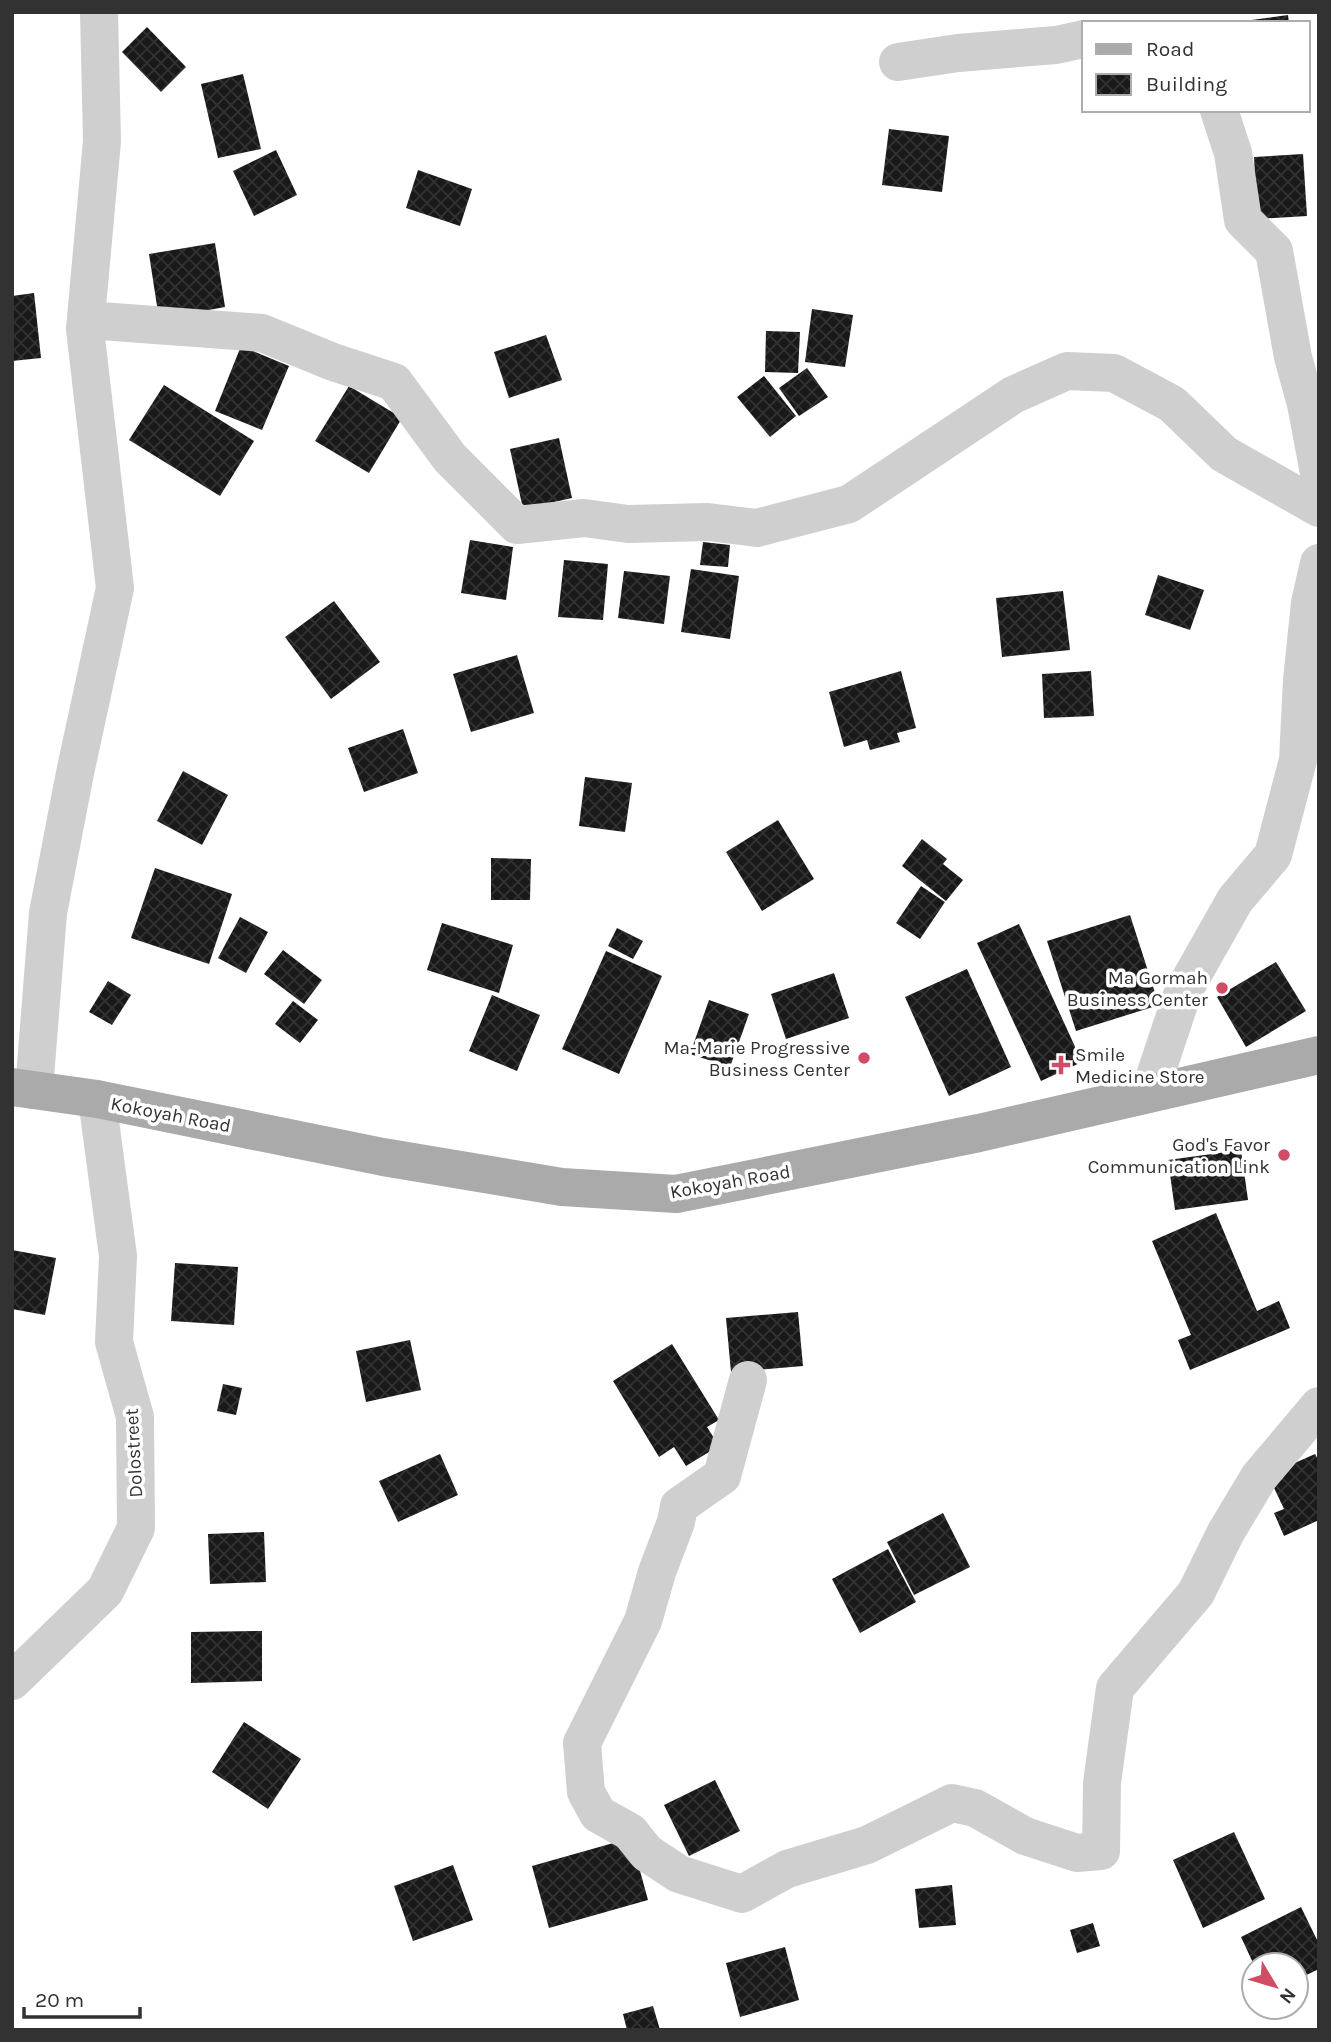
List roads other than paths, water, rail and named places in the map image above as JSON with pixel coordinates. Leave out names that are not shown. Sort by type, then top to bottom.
[{"type":"main road","name":"Kokoyah Road","points":[[23,1089],[97,1099],[383,1157],[548,1185],[676,1194],[979,1133],[1319,1055]]},
{"type":"street","points":[[23,1089],[48,913],[115,588],[87,342],[102,141],[99,12]]},
{"type":"street","points":[[898,62],[958,53],[1056,45],[1082,39]]},
{"type":"street","points":[[1220,112],[1234,153],[1243,220],[1274,250],[1290,344],[1306,404],[1319,472]]},
{"type":"street","points":[[87,320],[262,333],[333,362],[394,382],[450,458],[517,525],[584,518],[628,524],[708,522],[757,528],[849,504],[1013,395],[1067,371],[1114,373],[1172,404],[1224,454],[1319,508]]},
{"type":"street","points":[[1149,1094],[1182,992],[1235,900],[1273,855],[1298,760],[1310,603],[1319,564]]},
{"type":"street","name":"Dolostreet","points":[[12,1681],[105,1591],[136,1528],[135,1417],[114,1342],[118,1256],[97,1099]]},
{"type":"street","points":[[748,1380],[722,1476],[679,1506],[643,1621],[582,1743],[586,1792],[598,1814],[630,1832],[646,1853],[679,1874],[742,1894],[787,1869],[867,1844],[952,1803],[975,1808],[1025,1836],[1077,1853],[1101,1852],[1102,1783],[1115,1688],[1196,1593],[1226,1532],[1259,1477],[1319,1406]]},
{"type":"place","name":"Ma Gormah Business Center","points":[[1222,988]]},
{"type":"place","name":"Ma-Marie Progressive Business Center","points":[[864,1058]]},
{"type":"place","name":"Smile Medicine Store","points":[[1061,1065]]},
{"type":"place","name":"God's Favor Communication Link","points":[[1284,1155]]}]
